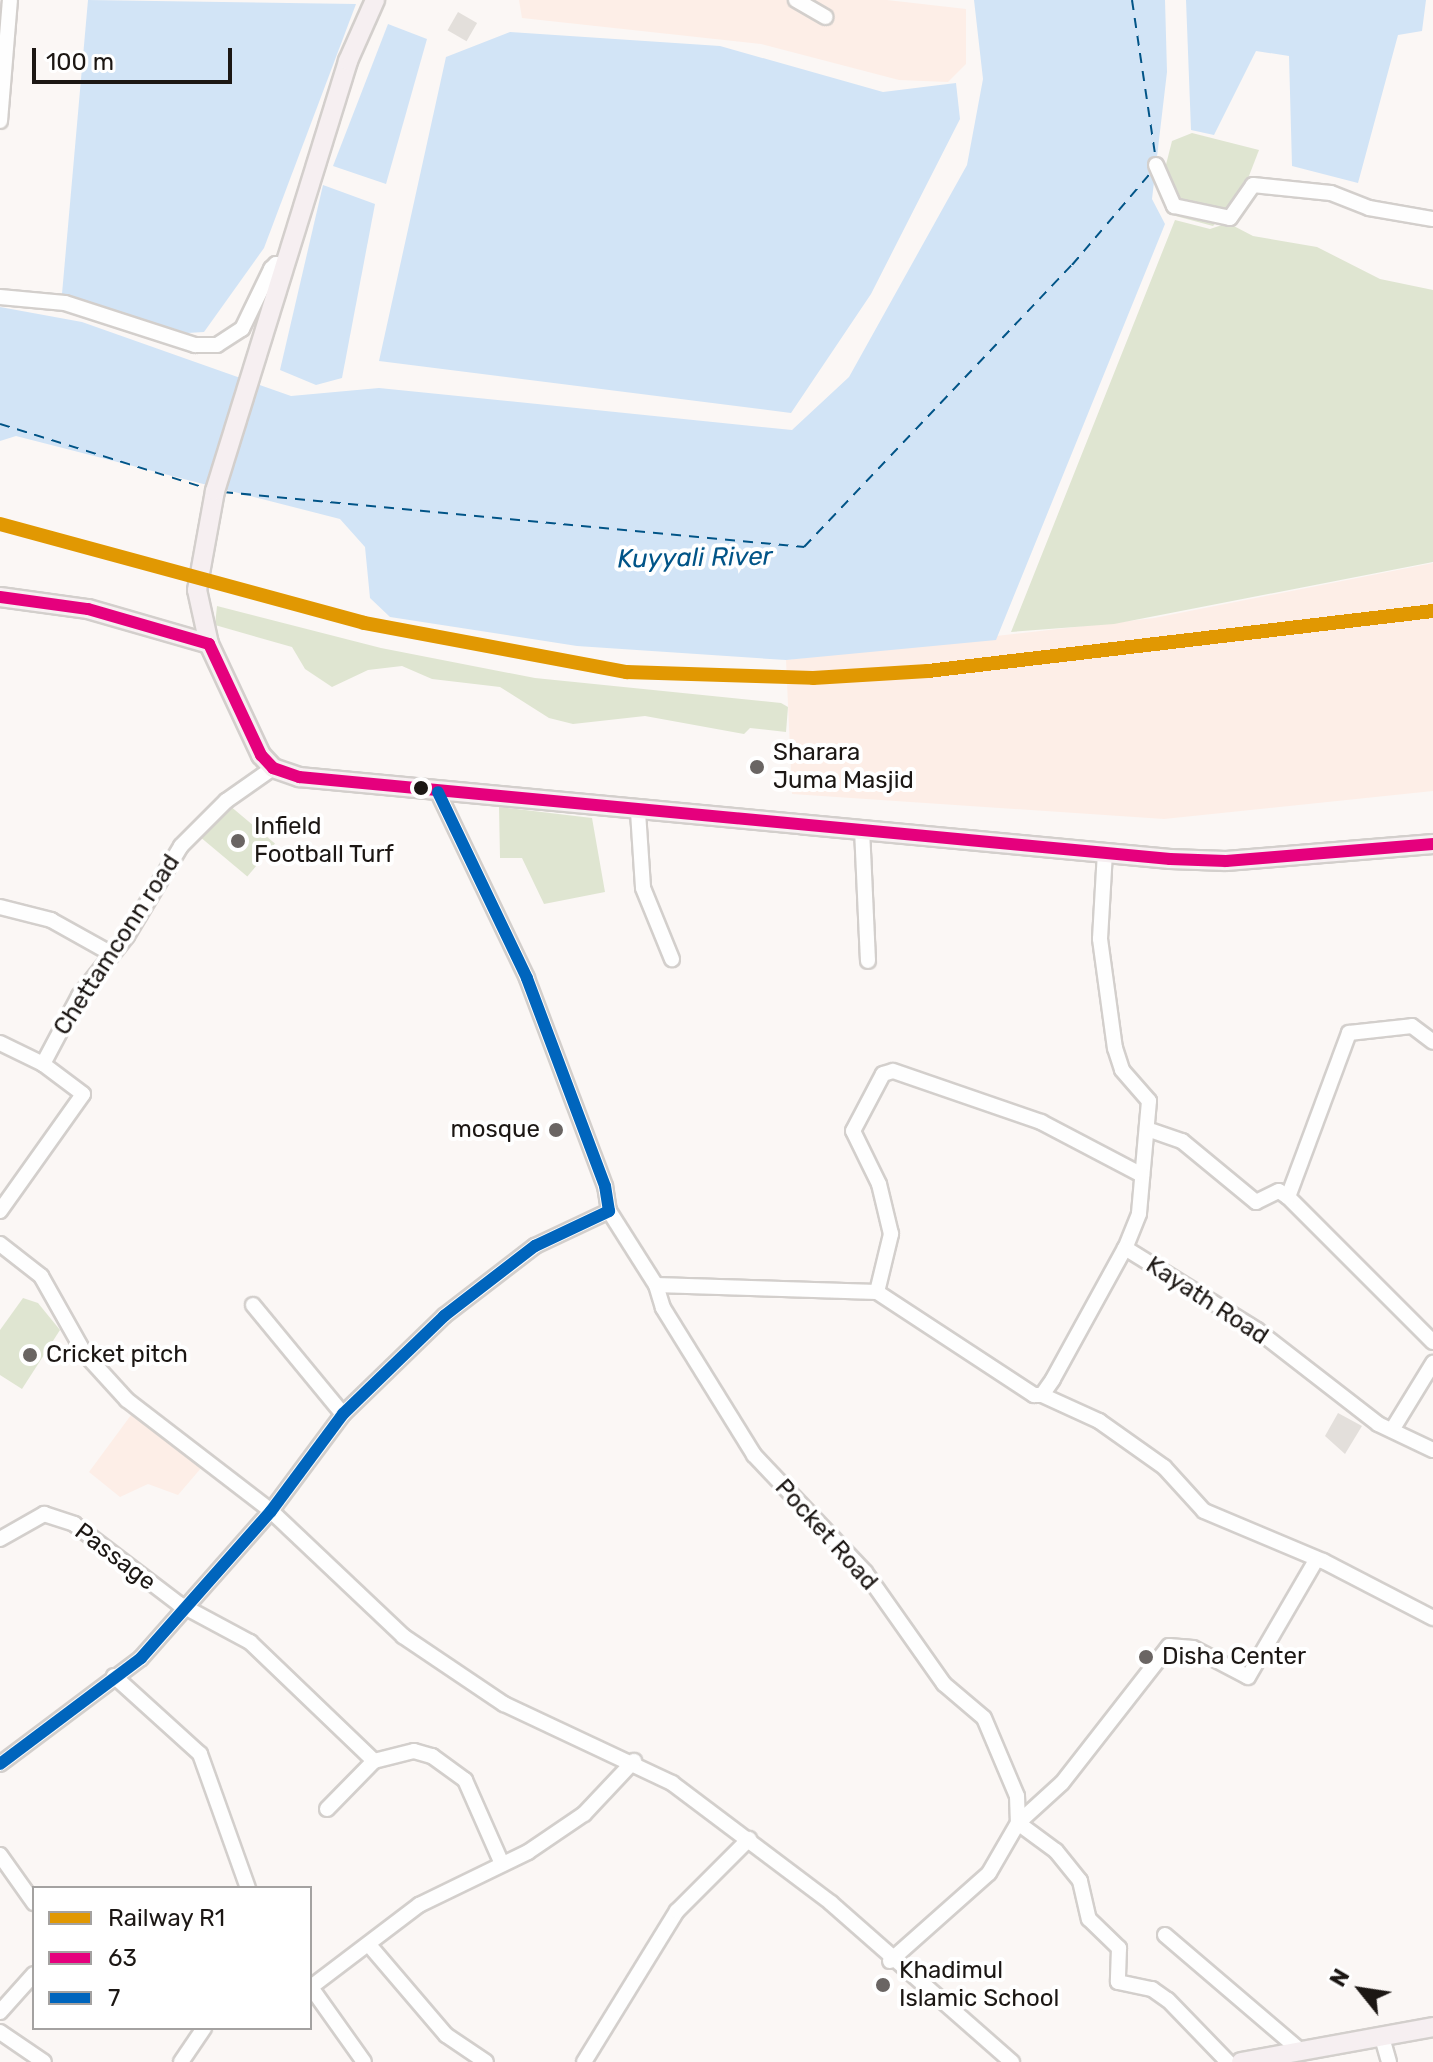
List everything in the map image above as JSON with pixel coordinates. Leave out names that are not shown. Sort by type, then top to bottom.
[{"type":"main road","points":[[375,0],[348,61],[215,491],[197,590],[209,644],[221,658],[245,727],[273,768],[299,777],[638,812],[1226,861],[1433,844]]},
{"type":"main road","points":[[0,597],[88,609],[209,644]]},
{"type":"main road","points":[[1241,2062],[1383,2041],[1433,2027]]},
{"type":"street","points":[[0,121],[10,0]]},
{"type":"street","points":[[796,0],[825,17]]},
{"type":"street","points":[[1156,165],[1174,206],[1230,218],[1253,185],[1331,193],[1369,208],[1433,219]]},
{"type":"street","points":[[0,297],[65,303],[195,345],[217,345],[242,329],[271,269],[276,264],[285,268]]},
{"type":"street","name":"Chettamconn road","points":[[0,1211],[83,1094],[43,1064],[106,950],[181,846],[226,801],[273,768]]},
{"type":"street","name":"Pocket Road","points":[[438,792],[527,978],[605,1186],[609,1211],[656,1285],[663,1308],[754,1455],[865,1572],[944,1684],[984,1718],[1017,1796],[1018,1823]]},
{"type":"street","points":[[638,812],[643,888],[672,959]]},
{"type":"street","points":[[862,829],[868,961]]},
{"type":"street","name":"Kayath Road","points":[[1105,852],[1100,939],[1115,1048],[1122,1070],[1149,1101],[1139,1214],[1125,1248],[1257,1330],[1392,1430],[1433,1450]]},
{"type":"street","points":[[0,907],[51,920],[106,950]]},
{"type":"street","points":[[1288,1197],[1349,1033],[1412,1026],[1433,1042]]},
{"type":"street","points":[[0,1043],[43,1064]]},
{"type":"street","points":[[877,1292],[891,1234],[879,1184],[853,1131],[883,1074],[893,1071],[1041,1122],[1142,1175]]},
{"type":"street","points":[[1147,1129],[1182,1141],[1256,1202],[1279,1191],[1288,1197],[1433,1342]]},
{"type":"street","points":[[0,1764],[114,1676],[187,1609],[271,1511],[343,1414],[480,1287],[554,1234],[609,1211]]},
{"type":"street","points":[[0,1244],[41,1276],[103,1377],[271,1511],[442,1667],[504,1704],[634,1761],[749,1839],[844,1914],[890,1961],[1012,2062]]},
{"type":"street","points":[[1042,1395],[1125,1248]]},
{"type":"street","points":[[656,1285],[877,1292],[1042,1395],[1099,1421],[1164,1467],[1204,1511],[1433,1618]]},
{"type":"street","points":[[253,1305],[343,1414]]},
{"type":"street","points":[[1392,1430],[1433,1363]]},
{"type":"street","name":"Passage","points":[[0,1539],[32,1517],[54,1516],[187,1609]]},
{"type":"street","points":[[890,1961],[989,1873],[1018,1823],[1062,1783],[1169,1646],[1193,1648],[1248,1677],[1315,1562]]},
{"type":"street","points":[[187,1609],[250,1642],[374,1761]]},
{"type":"street","points":[[114,1676],[200,1754],[247,1886]]},
{"type":"street","points":[[327,1809],[374,1761],[414,1751],[465,1780],[502,1864]]},
{"type":"street","points":[[312,1985],[370,1946],[419,1905],[502,1864],[584,1814],[634,1761]]},
{"type":"street","points":[[1018,1823],[1056,1851],[1080,1881],[1089,1919],[1119,1948],[1118,1982],[1152,1989],[1168,2000],[1228,2062]]},
{"type":"street","points":[[584,2062],[677,1911],[749,1839]]},
{"type":"street","points":[[0,1855],[32,1900]]},
{"type":"street","points":[[1165,1935],[1302,2052]]},
{"type":"street","points":[[370,1946],[446,2035],[486,2062]]},
{"type":"street","points":[[0,2012],[32,1976]]},
{"type":"street","points":[[312,1989],[364,2062]]},
{"type":"street","points":[[181,2062],[203,2030]]},
{"type":"street","points":[[0,2032],[44,2062]]},
{"type":"street","points":[[1383,2041],[1389,2062]]},
{"type":"shaded area","points":[[519,0],[887,0],[966,9],[966,64],[948,82],[899,80],[761,44],[522,18]]},
{"type":"shaded area","points":[[1433,563],[1433,791],[1164,819],[792,794],[786,660],[1154,618]]},
{"type":"shaded area","points":[[134,1411],[202,1467],[178,1495],[148,1484],[120,1497],[89,1472]]},
{"type":"green space","points":[[1192,133],[1259,150],[1242,194],[1213,226],[1168,214],[1159,192],[1172,141]]},
{"type":"green space","points":[[1175,220],[1210,229],[1228,223],[1253,236],[1317,247],[1380,279],[1433,290],[1433,562],[1114,624],[1011,632]]},
{"type":"green space","points":[[217,606],[381,648],[535,678],[781,703],[788,707],[786,732],[750,728],[744,734],[645,716],[573,724],[549,718],[500,687],[432,679],[402,666],[368,670],[332,687],[305,669],[292,647],[215,625]]},
{"type":"green space","name":"Infield Football Turf","points":[[229,805],[275,844],[247,877],[201,838]]},
{"type":"green space","points":[[499,807],[592,818],[605,892],[544,904],[522,858],[500,858]]},
{"type":"green space","points":[[23,1298],[38,1303],[60,1330],[22,1389],[0,1375],[0,1330]]},
{"type":"water","points":[[88,0],[356,4],[264,248],[204,332],[187,333],[62,294]]},
{"type":"water","name":"Kuyyali River","points":[[974,0],[1165,0],[1167,72],[1152,199],[1165,224],[996,640],[786,660],[577,646],[390,617],[370,598],[365,547],[340,519],[16,436],[0,441],[0,307],[82,322],[291,396],[379,388],[792,430],[849,377],[967,165],[983,79]]},
{"type":"water","points":[[1186,0],[1426,0],[1422,31],[1398,35],[1358,183],[1292,166],[1289,56],[1256,51],[1214,135],[1191,130]]},
{"type":"water","points":[[388,24],[427,39],[386,184],[333,166]]},
{"type":"water","points":[[510,32],[720,46],[883,92],[956,83],[960,119],[871,294],[791,413],[379,361],[446,57]]},
{"type":"water","points":[[323,185],[375,204],[342,378],[316,385],[280,370]]},
{"type":"building","points":[[458,12],[477,23],[467,41],[448,30]]},
{"type":"building","points":[[1338,1413],[1362,1426],[1345,1454],[1325,1436]]},
{"type":"ferry route","points":[[1132,0],[1156,161]]},
{"type":"ferry route","points":[[223,492],[804,547],[1072,265],[1153,170]]},
{"type":"ferry route","points":[[0,424],[209,489]]},
{"type":"rail line","name":"R1","points":[[0,524],[364,623],[626,672],[813,678],[928,671],[1433,611]]},
{"type":"transit line","name":"63","points":[[0,597],[88,609],[209,644],[261,755],[273,768],[299,777],[1170,859],[1226,861],[1433,844]]},
{"type":"transit line","name":"7","points":[[0,1764],[141,1658],[271,1511],[343,1414],[444,1316],[535,1246],[609,1211],[605,1186],[527,978],[438,792]]},
{"type":"place","name":"Sharara Juma Masjid","points":[[757,767]]},
{"type":"place","name":"Infield Football Turf","points":[[238,841]]},
{"type":"place","name":"mosque","points":[[556,1130]]},
{"type":"place","name":"Cricket pitch","points":[[30,1355]]},
{"type":"place","name":"Disha Center","points":[[1146,1657]]},
{"type":"place","name":"Khadimul Islamic School","points":[[883,1985]]}]
